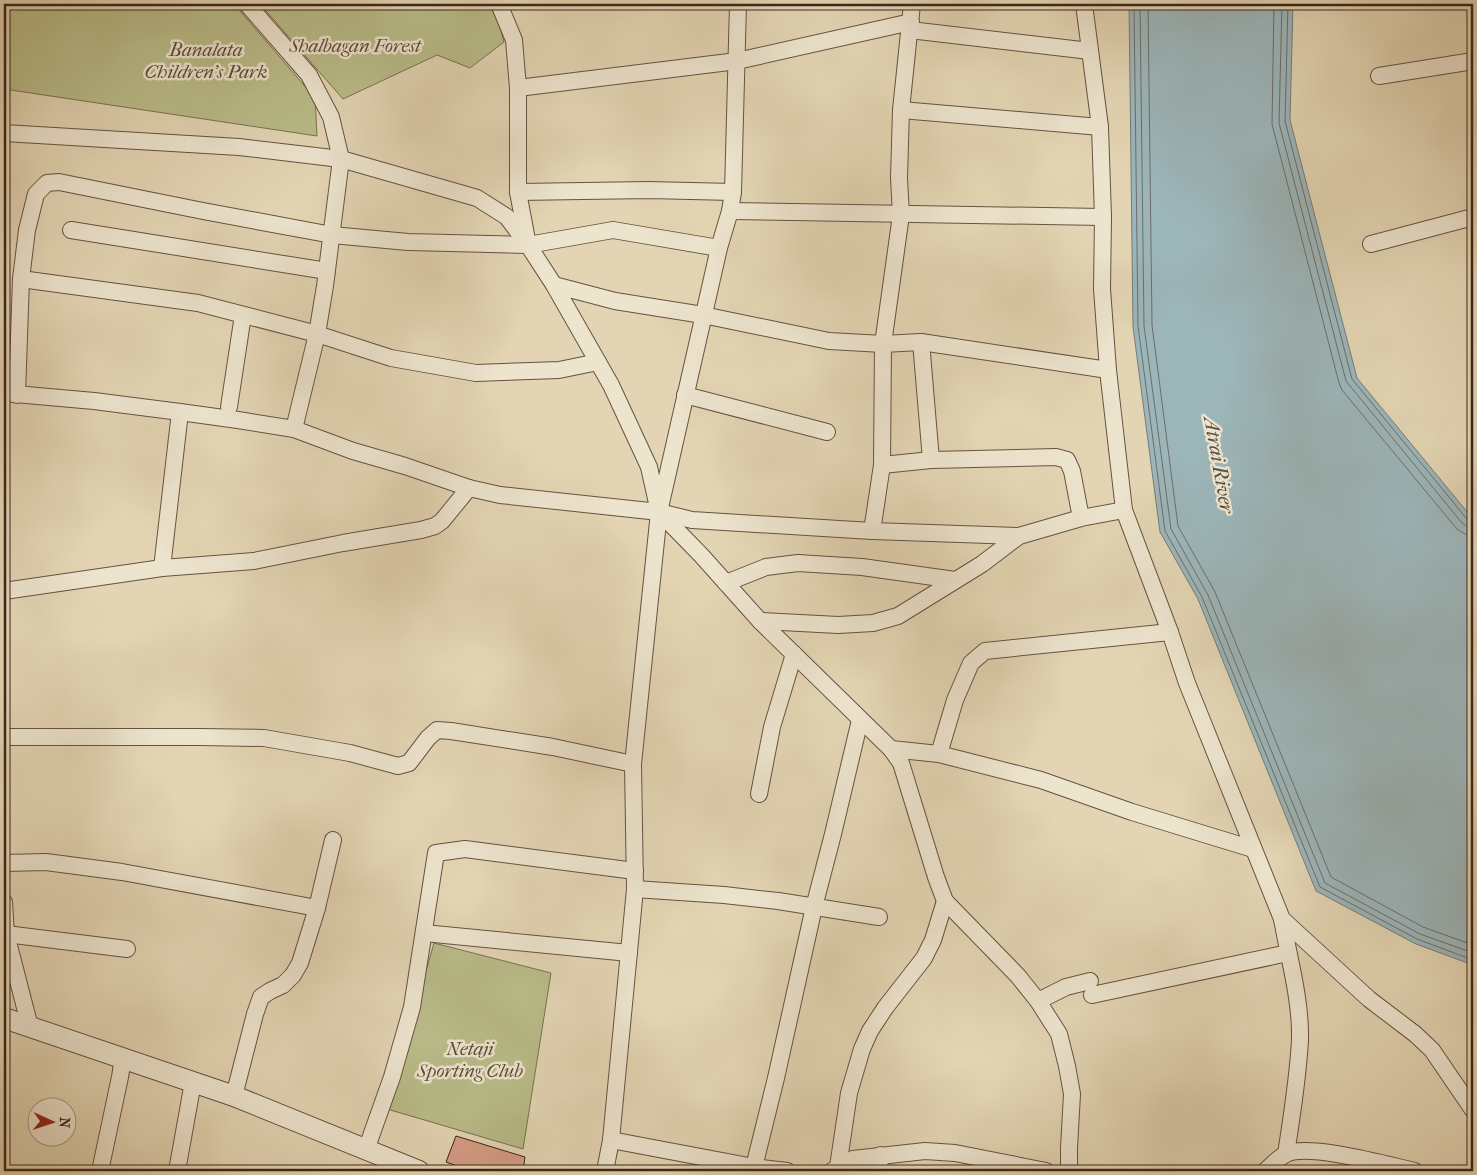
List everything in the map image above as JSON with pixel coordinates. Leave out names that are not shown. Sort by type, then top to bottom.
[{"type":"street","points":[[247,4],[309,75],[331,117],[341,159],[317,334],[294,429]]},
{"type":"street","points":[[499,4],[514,40],[518,88],[518,192],[528,245]]},
{"type":"street","points":[[605,1171],[611,1140],[635,889],[633,764],[659,512],[703,315],[730,211],[733,192],[738,4]]},
{"type":"street","points":[[872,530],[882,465],[883,344],[900,215],[901,110],[912,4]]},
{"type":"street","points":[[1084,4],[1100,127],[1104,217],[1102,290],[1108,370],[1124,510],[1187,683],[1282,919],[1298,1004],[1300,1040],[1286,1154]]},
{"type":"street","points":[[518,88],[737,61],[911,26],[1090,51]]},
{"type":"street","points":[[1379,76],[1473,61]]},
{"type":"street","points":[[901,110],[1100,127]]},
{"type":"street","points":[[4,133],[239,147],[341,159],[477,198],[507,217],[554,284],[611,385],[649,467],[659,512],[701,555],[760,621],[892,749],[901,762],[945,901],[1018,976],[1038,1001],[1059,1034],[1068,1066],[1072,1094],[1069,1171]]},
{"type":"street","points":[[719,248],[613,230],[528,245],[408,242],[332,235],[59,182],[47,183],[36,194],[27,230],[10,394],[94,401],[294,429],[353,451],[405,466],[469,488],[500,495],[659,512],[692,520],[1020,536],[1081,518],[1124,510]]},
{"type":"street","points":[[518,192],[649,190],[733,192]]},
{"type":"street","points":[[730,211],[1104,217]]},
{"type":"street","points":[[1371,244],[1473,217]]},
{"type":"street","points":[[71,230],[327,271]]},
{"type":"street","points":[[21,278],[198,303],[317,334],[392,358],[476,373],[559,370],[598,362]]},
{"type":"street","points":[[554,284],[614,300],[703,315],[829,341],[883,344],[921,342],[1108,370]]},
{"type":"street","points":[[229,407],[243,315]]},
{"type":"street","points":[[921,342],[931,460]]},
{"type":"street","points":[[685,395],[826,432]]},
{"type":"street","points":[[162,568],[180,412]]},
{"type":"street","points":[[882,465],[931,460],[1056,457],[1067,460],[1072,471],[1081,518]]},
{"type":"street","points":[[4,591],[162,568],[254,561],[421,530],[435,526],[442,521],[469,488]]},
{"type":"street","points":[[760,621],[838,625],[873,622],[898,616],[982,564],[1020,536]]},
{"type":"street","points":[[726,584],[766,567],[798,563],[862,567],[956,580]]},
{"type":"street","points":[[939,754],[955,700],[971,663],[984,651],[1170,632]]},
{"type":"street","points":[[760,794],[772,727],[794,654]]},
{"type":"street","points":[[754,1167],[814,907],[860,720]]},
{"type":"street","points":[[4,737],[264,738],[350,753],[398,766],[409,763],[428,738],[437,730],[451,730],[553,747],[633,764]]},
{"type":"street","points":[[892,749],[939,754],[1041,780],[1132,812],[1253,850]]},
{"type":"street","points":[[234,1096],[261,997],[283,985],[300,963],[317,908],[333,840]]},
{"type":"street","points":[[366,1150],[392,1077],[412,1007],[436,853],[465,849],[635,870]]},
{"type":"street","points":[[4,863],[46,862],[113,871],[317,908]]},
{"type":"street","points":[[635,889],[724,895],[879,917]]},
{"type":"street","points":[[834,1169],[849,1092],[862,1049],[870,1031],[885,1008],[924,958],[933,940],[945,901]]},
{"type":"street","points":[[4,902],[6,934],[30,1027]]},
{"type":"street","points":[[1282,919],[1369,999],[1415,1034],[1432,1050],[1473,1110]]},
{"type":"street","points":[[424,933],[629,953]]},
{"type":"street","points":[[6,934],[127,950]]},
{"type":"street","points":[[1038,1001],[1066,987],[1091,988],[1288,953]]},
{"type":"street","points":[[4,1018],[234,1096],[419,1171]]},
{"type":"street","points":[[100,1171],[123,1058]]},
{"type":"street","points":[[177,1171],[193,1082]]},
{"type":"street","points":[[611,1140],[754,1167],[787,1171]]},
{"type":"street","points":[[1265,1171],[1286,1154],[1307,1151],[1326,1152],[1351,1164],[1415,1171]]},
{"type":"street","points":[[834,1169],[853,1159],[925,1152],[955,1153],[1046,1171]]},
{"type":"street","points":[[878,1171],[881,1155]]},
{"type":"green space","name":"Banalata Children's Park","points":[[9,4],[234,4],[315,98],[317,136],[4,89],[4,38]]},
{"type":"green space","name":"Shalbagan Forest","points":[[260,4],[494,4],[504,42],[470,68],[437,55],[343,99]]},
{"type":"green space","name":"Netaji Sporting Club","points":[[434,943],[551,973],[523,1149],[387,1109]]},
{"type":"water","name":"Atrai River","points":[[1129,4],[1293,4],[1290,120],[1357,378],[1473,519],[1473,965],[1416,944],[1316,891],[1198,599],[1160,532],[1133,327]]},
{"type":"building","name":"Netaji Sporting Club","points":[[456,1136],[525,1157],[523,1171],[471,1171],[446,1162]]}]
